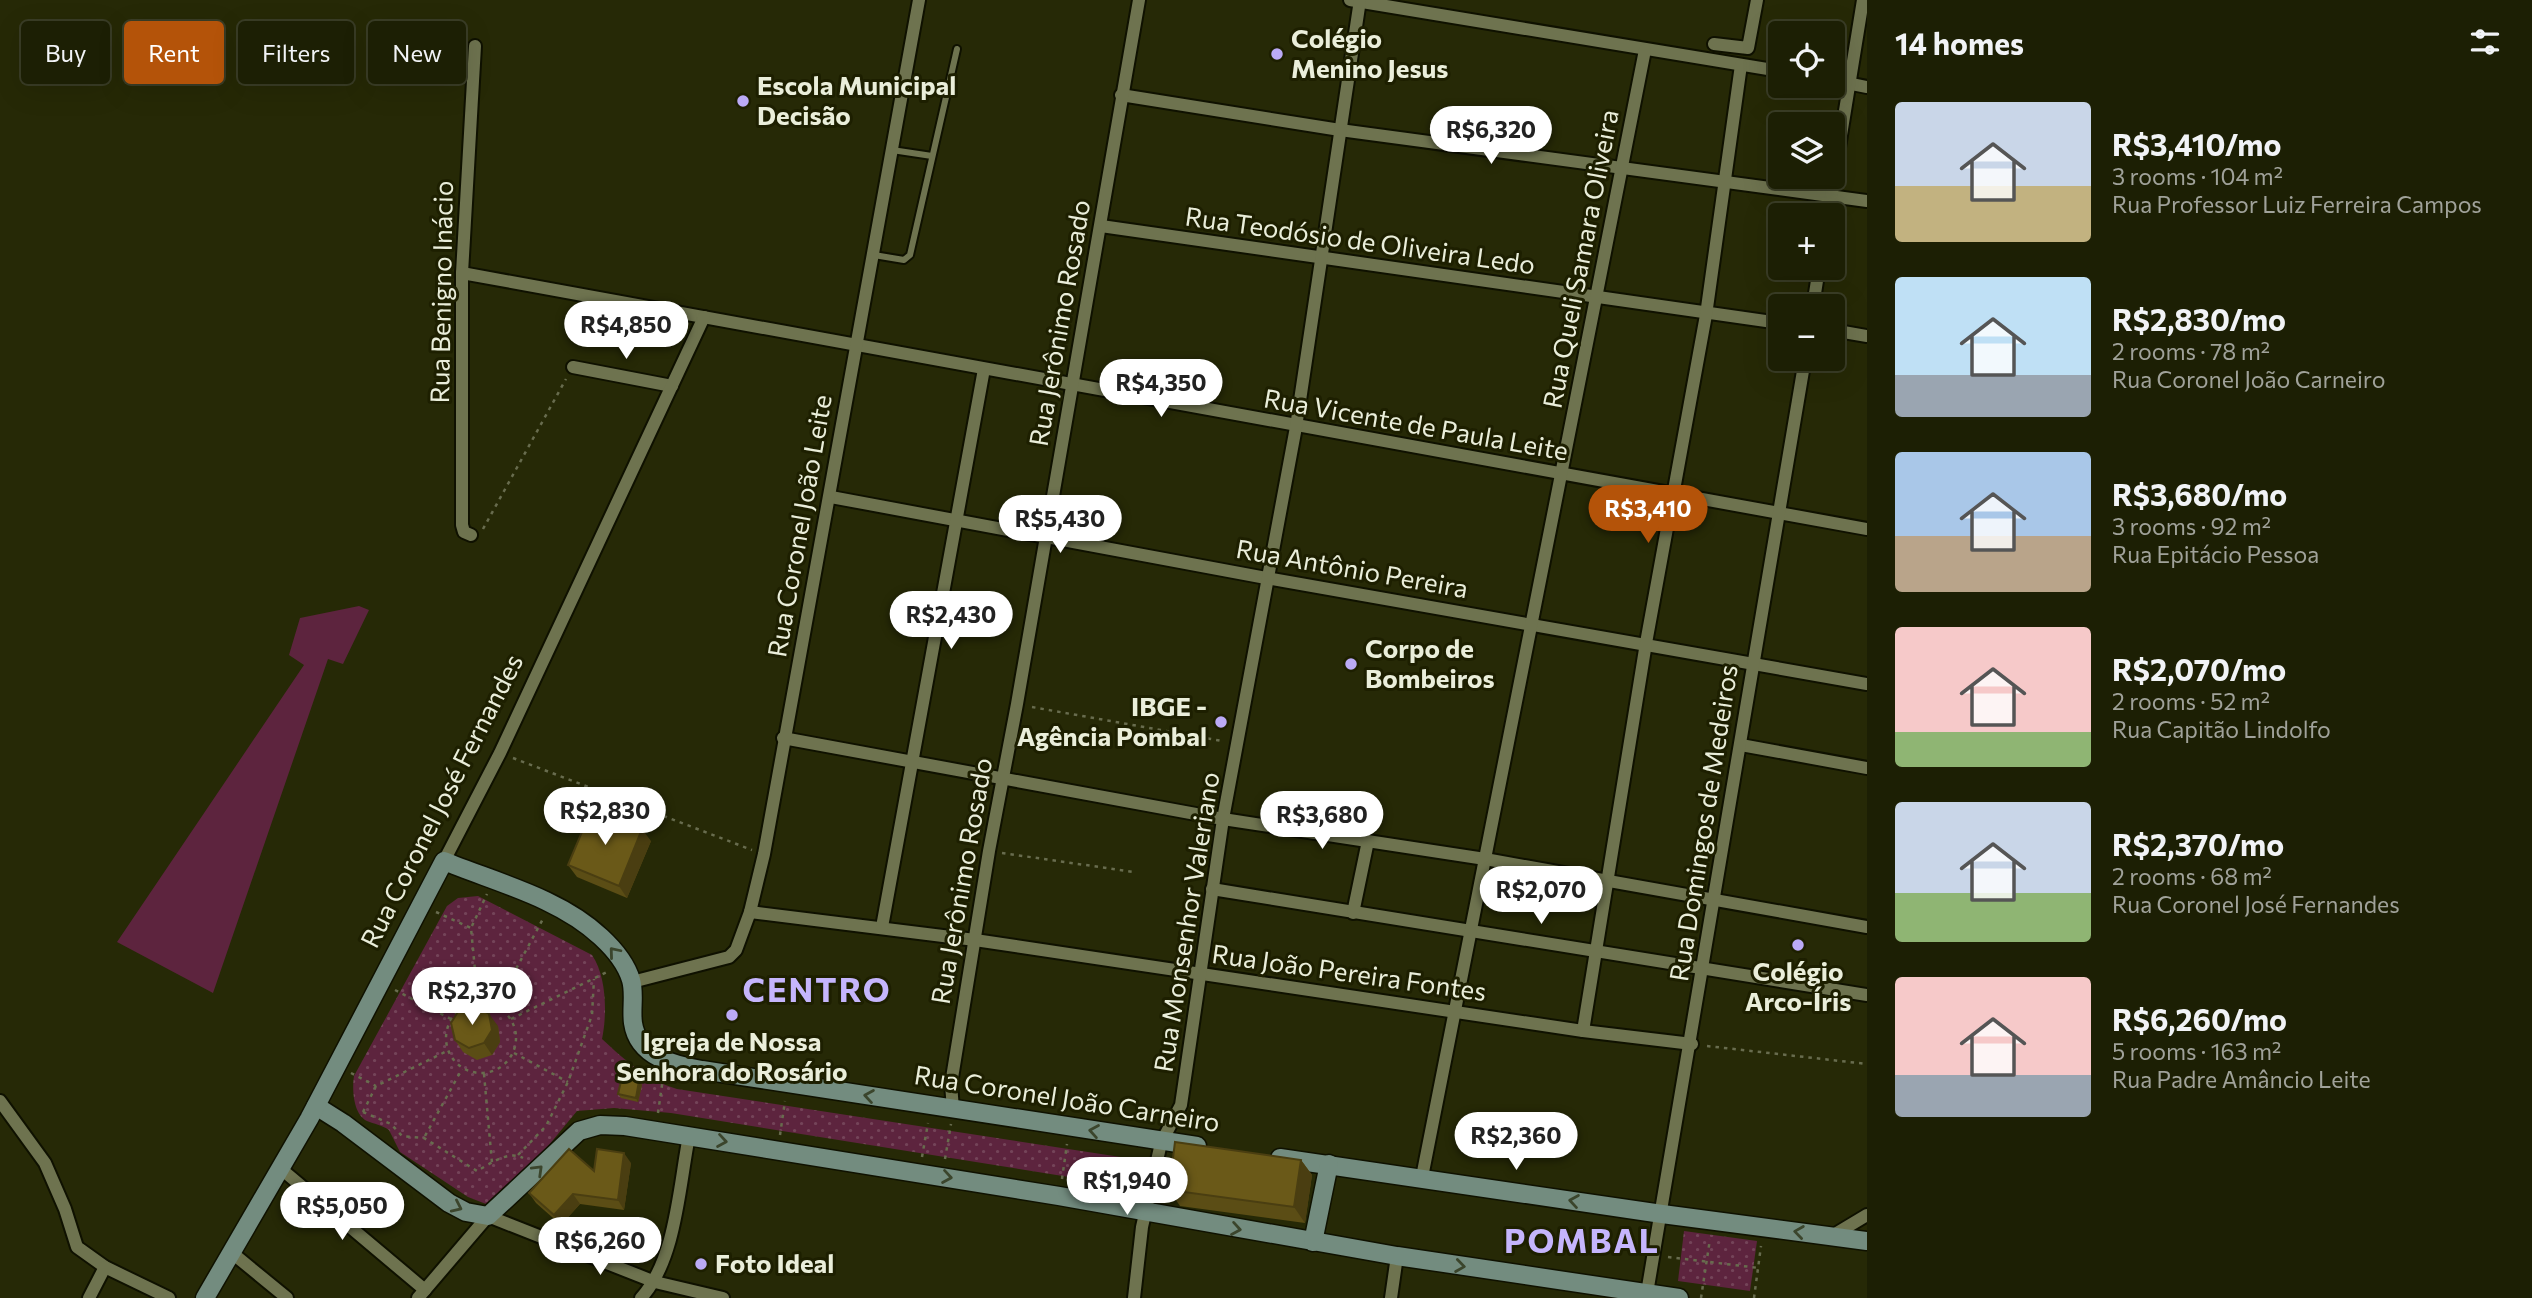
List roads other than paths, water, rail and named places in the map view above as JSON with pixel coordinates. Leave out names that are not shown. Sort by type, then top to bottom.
[{"type":"main road","name":"Rua Coronel João Carneiro","points":[[444,861],[551,905],[598,935],[624,964],[632,982],[635,1034],[649,1051],[666,1061],[1161,1143],[1211,1148]]},
{"type":"main road","name":"Rua Coronel José Fernandes","points":[[205,1298],[316,1106],[444,861]]},
{"type":"main road","points":[[316,1106],[449,1203],[466,1212],[488,1216],[579,1130],[600,1125],[655,1130],[778,1149],[1397,1256],[1679,1298]]},
{"type":"main road","points":[[1264,1155],[1662,1214],[1867,1241]]},
{"type":"main road","points":[[1313,1242],[1329,1164]]},
{"type":"street","name":"Rua Coronel João Leite","points":[[632,982],[729,957],[736,950],[750,912],[764,855],[783,738],[831,497],[855,345],[919,0]]},
{"type":"street","name":"Rua Jerônimo Rosado","points":[[953,1109],[951,1084],[989,852],[1139,0]]},
{"type":"street","points":[[1714,44],[1748,48],[1757,0]]},
{"type":"street","points":[[1830,203],[1863,0]]},
{"type":"street","points":[[1356,1],[1768,69]]},
{"type":"street","name":"Rua Monsenhor Valeriano","points":[[1134,1298],[1144,1213],[1161,1143],[1181,1105],[1223,819],[1296,427],[1356,1]]},
{"type":"street","name":"Rua Benigno Inácio","points":[[471,535],[464,531],[462,525],[462,273],[475,46]]},
{"type":"street","name":"Rua Queli Samara Oliveira","points":[[1422,1177],[1645,50]]},
{"type":"street","points":[[1583,1031],[1646,643],[1706,314],[1741,65]]},
{"type":"street","points":[[1845,82],[1867,87]]},
{"type":"street","points":[[1121,95],[1339,130],[1867,201]]},
{"type":"street","name":"Rua Teodósio de Oliveira Ledo","points":[[1101,226],[1768,322]]},
{"type":"street","name":"Rua Vicente de Paula Leite","points":[[462,273],[1867,529]]},
{"type":"street","name":"Rua Coronel José Fernandes","points":[[444,861],[500,753],[704,317]]},
{"type":"street","points":[[1845,332],[1867,336]]},
{"type":"street","points":[[573,368],[672,387]]},
{"type":"street","points":[[882,927],[984,369]]},
{"type":"street","name":"Rua Domingos de Medeiros","points":[[1647,1293],[1692,1044],[1803,371]]},
{"type":"street","name":"Rua Antônio Pereira","points":[[831,497],[1266,578],[1867,684]]},
{"type":"street","points":[[783,738],[1223,819],[1485,859],[1867,927]]},
{"type":"street","points":[[1741,745],[1867,768]]},
{"type":"street","points":[[1353,913],[1368,841]]},
{"type":"street","points":[[1212,889],[1866,994]]},
{"type":"street","name":"Rua João Pereira Fontes","points":[[750,912],[975,940],[1583,1031],[1692,1044]]},
{"type":"street","points":[[0,1101],[46,1163],[62,1200],[77,1247],[105,1267],[169,1298]]},
{"type":"street","points":[[641,1298],[655,1282],[666,1253],[690,1136]]},
{"type":"street","points":[[280,1168],[421,1294],[488,1216],[655,1282],[723,1298]]},
{"type":"street","points":[[1832,1236],[1867,1214]]},
{"type":"street","points":[[231,1252],[287,1298]]},
{"type":"street","points":[[1391,1298],[1397,1256]]},
{"type":"street","points":[[89,1298],[105,1267]]},
{"type":"lane","points":[[872,255],[904,260],[910,255],[957,49]]},
{"type":"lane","points":[[891,150],[932,156]]},
{"type":"place","name":"Colégio Menino Jesus","points":[[1277,54]]},
{"type":"place","name":"Escola Municipal Decisão","points":[[743,101]]},
{"type":"place","name":"Corpo de Bombeiros","points":[[1351,664]]},
{"type":"place","name":"IBGE - Agência Pombal","points":[[1221,722]]},
{"type":"place","name":"Colégio Arco-Íris","points":[[1798,945]]},
{"type":"place","name":"Igreja de Nossa Senhora do Rosário","points":[[732,1015]]},
{"type":"place","name":"Foto Ideal","points":[[701,1264]]},
{"type":"district","name":"CENTRO","points":[[817,990]]},
{"type":"district","name":"POMBAL","points":[[1582,1241]]}]
